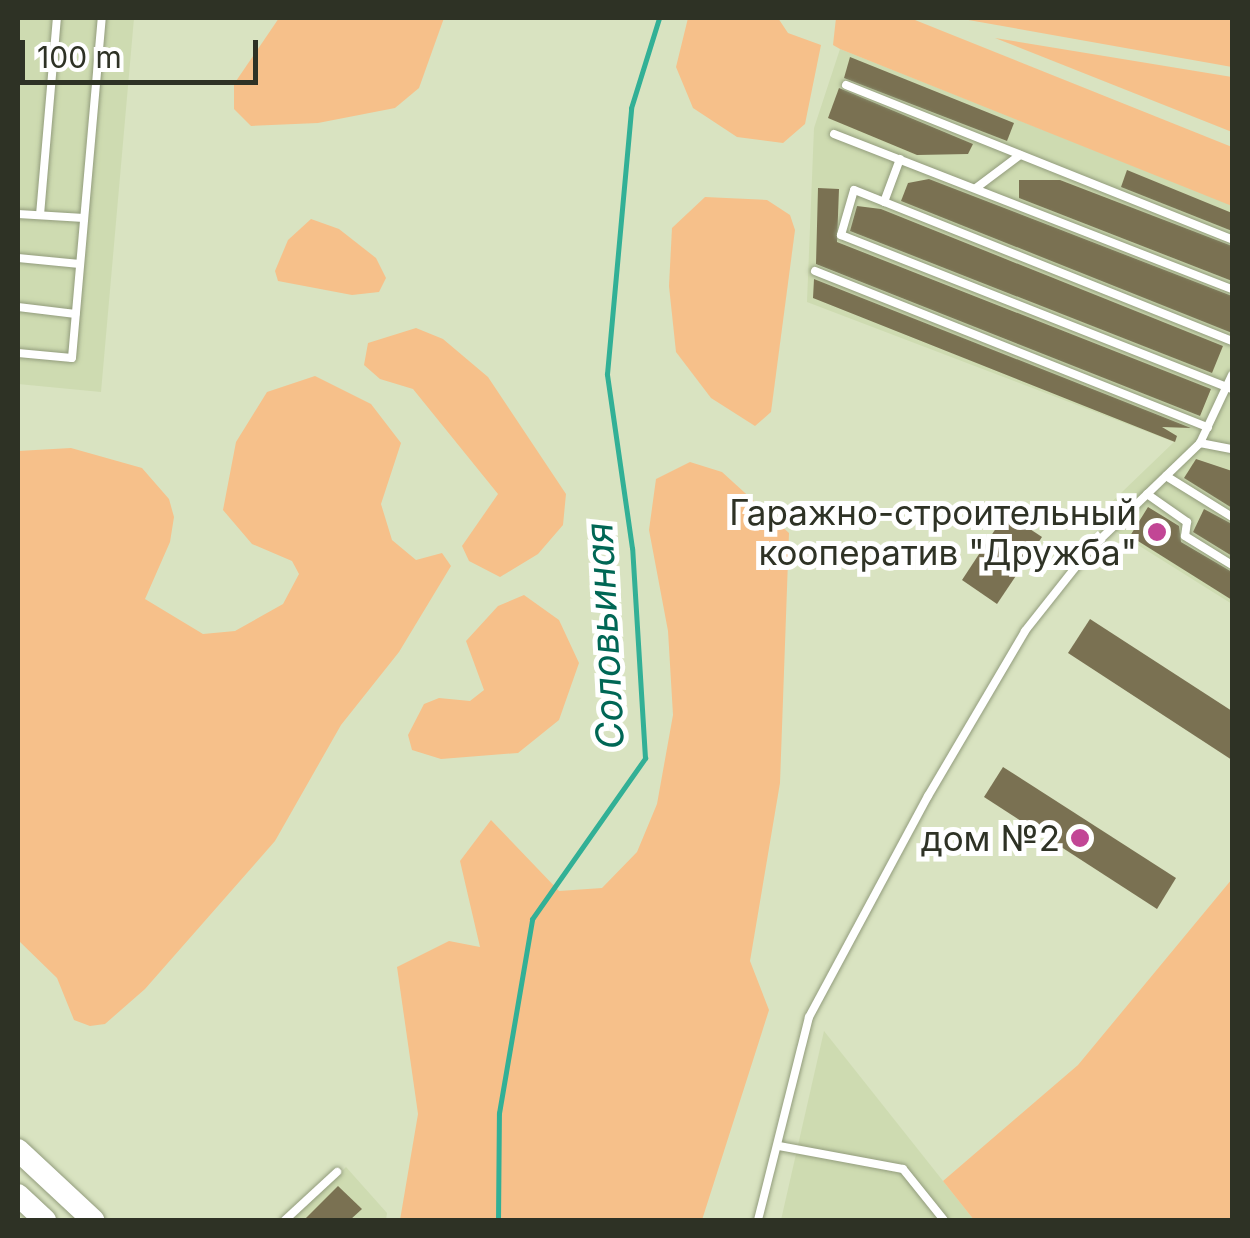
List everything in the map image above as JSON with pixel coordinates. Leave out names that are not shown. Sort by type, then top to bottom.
[{"type":"main road","points":[[18,1150],[93,1220]]},
{"type":"main road","points":[[18,1195],[45,1220]]},
{"type":"lane","points":[[40,215],[57,18]]},
{"type":"lane","points":[[18,352],[72,358],[102,18]]},
{"type":"lane","points":[[846,85],[1232,239]]},
{"type":"lane","points":[[834,134],[1232,290]]},
{"type":"lane","points":[[976,188],[1020,154]]},
{"type":"lane","points":[[884,202],[900,159]]},
{"type":"lane","points":[[1229,389],[841,235],[854,190],[1232,341]]},
{"type":"lane","points":[[18,214],[84,218]]},
{"type":"lane","points":[[18,258],[80,264]]},
{"type":"lane","points":[[815,271],[1208,428]]},
{"type":"lane","points":[[18,307],[76,314]]},
{"type":"lane","points":[[758,1220],[809,1017],[928,796],[1025,631],[1090,549],[1200,443],[1232,376]]},
{"type":"lane","points":[[1200,443],[1231,449]]},
{"type":"lane","points":[[1166,476],[1232,517]]},
{"type":"lane","points":[[1147,494],[1186,522],[1185,536],[1232,566]]},
{"type":"lane","points":[[779,1146],[902,1170],[944,1220]]},
{"type":"lane","points":[[285,1220],[337,1172]]},
{"type":"shaded area","points":[[18,18],[134,18],[101,392],[18,384]]},
{"type":"shaded area","points":[[279,18],[444,18],[419,88],[395,108],[318,123],[251,126],[234,109],[234,84]]},
{"type":"shaded area","points":[[688,18],[778,18],[788,33],[821,45],[805,124],[783,143],[737,137],[693,108],[676,67]]},
{"type":"shaded area","points":[[836,18],[910,18],[1232,147],[1232,206],[840,49],[833,45]]},
{"type":"shaded area","points":[[957,18],[1232,18],[1232,67]]},
{"type":"shaded area","points":[[995,38],[1232,77],[1232,132]]},
{"type":"shaded area","points":[[840,49],[1232,205],[1232,604],[1095,518],[1174,442],[807,302],[814,128]]},
{"type":"shaded area","points":[[705,197],[767,200],[790,215],[795,230],[771,412],[755,426],[711,398],[676,352],[669,286],[672,228]]},
{"type":"shaded area","points":[[311,219],[339,229],[376,258],[386,278],[379,292],[352,295],[278,281],[275,271],[288,240]]},
{"type":"shaded area","points":[[416,328],[443,339],[488,377],[566,494],[563,525],[538,554],[500,577],[469,561],[462,546],[498,494],[413,389],[380,379],[364,365],[368,343]]},
{"type":"shaded area","points":[[315,376],[371,404],[401,443],[381,504],[392,540],[416,560],[442,553],[451,566],[399,652],[341,725],[275,841],[145,989],[105,1024],[90,1026],[74,1020],[57,978],[18,940],[18,451],[71,448],[142,468],[169,499],[174,517],[170,542],[145,599],[203,634],[235,631],[283,604],[299,574],[292,561],[252,544],[223,510],[236,442],[267,392]]},
{"type":"shaded area","points":[[690,462],[722,472],[789,533],[780,783],[750,961],[769,1010],[702,1220],[400,1220],[418,1114],[397,967],[449,941],[480,947],[460,861],[491,820],[559,891],[602,888],[637,852],[657,804],[673,715],[668,631],[649,530],[656,479]]},
{"type":"shaded area","points":[[524,595],[559,620],[579,663],[559,720],[518,753],[441,759],[412,750],[408,735],[424,704],[439,698],[470,701],[484,690],[466,641],[498,606]]},
{"type":"shaded area","points":[[1232,879],[1232,1220],[974,1220],[943,1181],[1078,1065]]},
{"type":"shaded area","points":[[824,1031],[974,1220],[781,1220]]},
{"type":"shaded area","points":[[346,1167],[387,1213],[386,1220],[292,1220]]},
{"type":"building","points":[[850,57],[1014,123],[1007,141],[844,78]]},
{"type":"building","points":[[839,88],[973,144],[968,154],[917,155],[828,118]]},
{"type":"building","points":[[1127,170],[1232,213],[1232,231],[1121,187]]},
{"type":"building","points":[[929,179],[1232,296],[1232,333],[901,201],[908,183]]},
{"type":"building","points":[[1019,180],[1060,180],[1232,246],[1232,281],[1019,198]]},
{"type":"building","points":[[818,188],[839,189],[837,242],[1211,389],[1200,416],[816,264]]},
{"type":"building","points":[[857,206],[881,209],[1223,346],[1212,373],[850,231]]},
{"type":"building","points":[[814,279],[1191,428],[1162,427],[1177,436],[1175,442],[813,298]]},
{"type":"building","points":[[1196,459],[1232,471],[1232,508],[1184,478]]},
{"type":"building","points":[[1148,507],[1179,526],[1181,542],[1232,572],[1232,600],[1130,536]]},
{"type":"building","points":[[1204,509],[1232,524],[1232,556],[1193,532]]},
{"type":"building","points":[[1006,513],[1042,537],[997,604],[962,580]]},
{"type":"building","points":[[1090,619],[1232,711],[1232,760],[1068,653]]},
{"type":"building","name":"дом №2","points":[[1003,767],[1176,878],[1157,909],[984,797]]},
{"type":"building","points":[[338,1186],[362,1209],[350,1220],[304,1220]]},
{"type":"waterway","name":"Соловьиная","points":[[498,1220],[499,1113],[532,919],[645,758],[632,548],[607,374],[631,108],[659,18]]},
{"type":"place","name":"Гаражно-строительный кооператив \"Дружба\"","points":[[1157,532]]},
{"type":"place","name":"дом №2","points":[[1080,838]]}]
